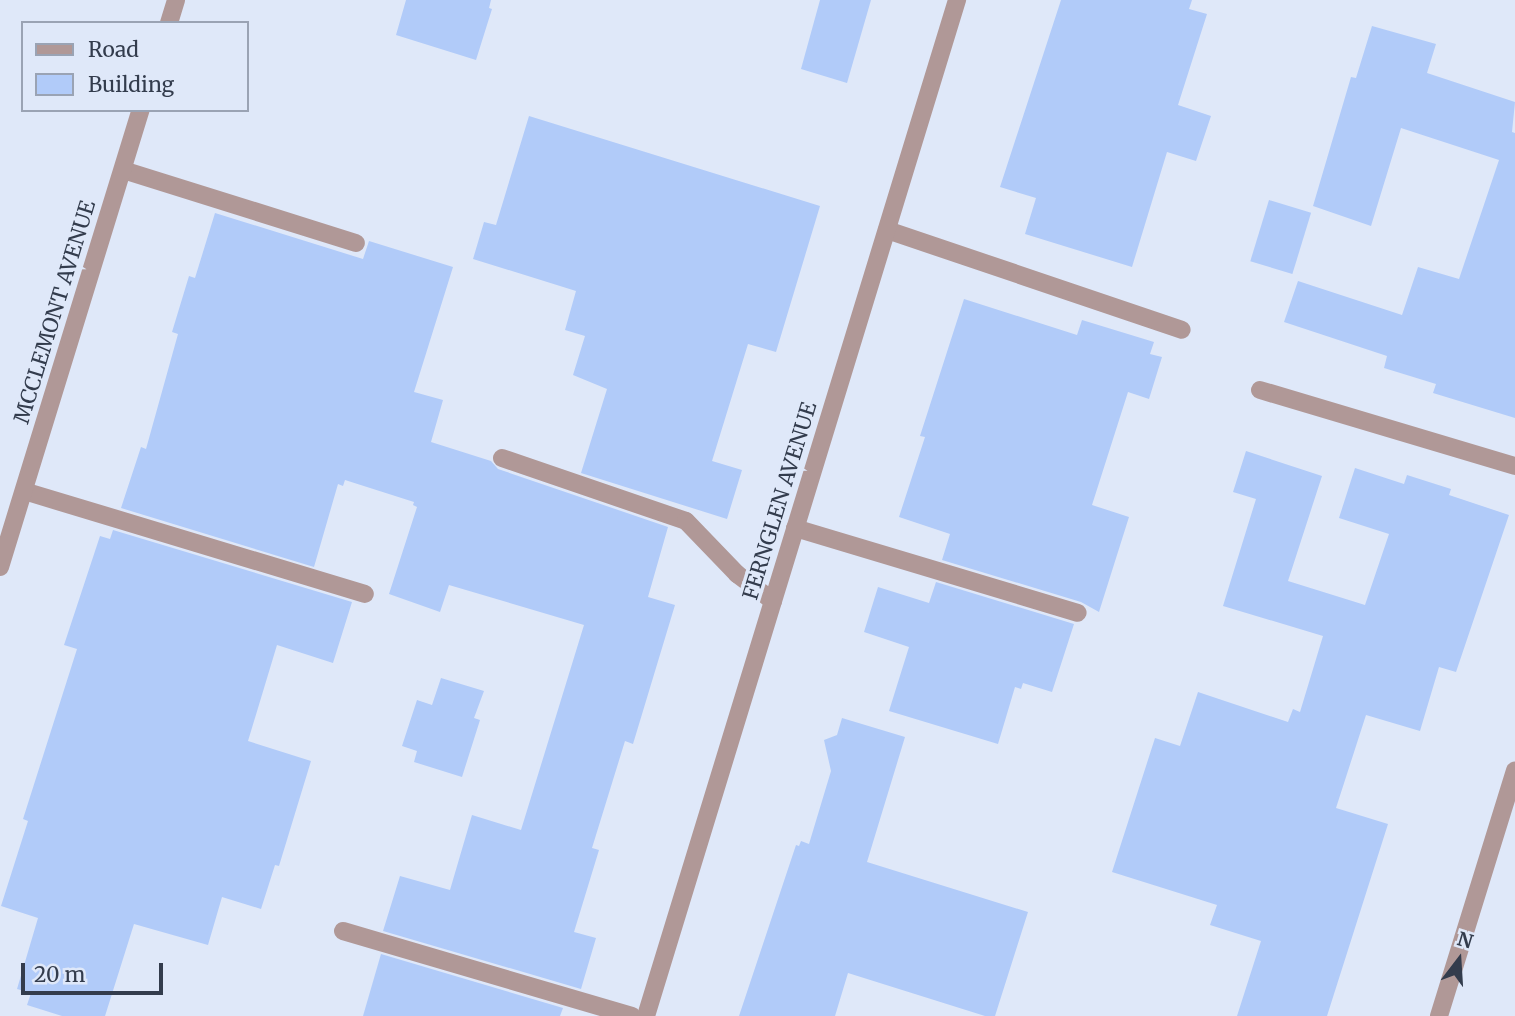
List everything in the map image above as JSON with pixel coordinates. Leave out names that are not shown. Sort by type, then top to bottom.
[{"type":"street","points":[[170,21],[176,0]]},
{"type":"street","name":"FERNGLEN AVENUE","points":[[646,1016],[957,0]]},
{"type":"street","name":"MCCLEMONT AVENUE","points":[[0,568],[140,112]]},
{"type":"street","points":[[123,170],[356,243]]},
{"type":"street","points":[[887,230],[1182,330]]},
{"type":"street","points":[[1260,390],[1515,466]]},
{"type":"street","points":[[502,458],[686,522],[737,574],[773,601]]},
{"type":"street","points":[[24,491],[365,594]]},
{"type":"street","points":[[795,528],[1078,613]]},
{"type":"street","points":[[1439,1016],[1515,771]]},
{"type":"street","points":[[343,931],[632,1016]]},
{"type":"building","points":[[406,0],[491,0],[489,8],[492,9],[476,60],[396,35]]},
{"type":"building","points":[[820,0],[871,0],[847,83],[801,69]]},
{"type":"building","points":[[1061,0],[1192,0],[1189,9],[1207,14],[1178,105],[1211,116],[1196,161],[1167,152],[1132,267],[1025,234],[1036,198],[1000,187]]},
{"type":"building","points":[[1372,26],[1436,44],[1427,73],[1515,102],[1512,132],[1515,133],[1515,418],[1433,393],[1436,384],[1384,368],[1387,356],[1284,322],[1298,281],[1402,315],[1418,267],[1459,279],[1499,160],[1401,128],[1371,226],[1313,206],[1351,77],[1356,78]]},
{"type":"building","points":[[529,116],[820,206],[776,352],[748,344],[712,461],[742,470],[727,519],[581,473],[607,389],[573,375],[585,336],[565,330],[576,291],[473,259],[484,222],[496,225]]},
{"type":"building","points":[[1269,200],[1311,213],[1292,274],[1250,261]]},
{"type":"building","points":[[215,213],[363,259],[369,241],[453,267],[414,392],[443,400],[431,442],[491,461],[498,469],[668,527],[648,597],[675,605],[633,744],[625,741],[592,848],[599,850],[574,932],[596,938],[581,989],[383,931],[400,876],[450,890],[472,815],[521,830],[584,625],[449,585],[440,612],[389,594],[417,507],[413,505],[414,502],[345,480],[343,486],[338,484],[314,567],[121,508],[141,447],[146,449],[178,334],[172,332],[189,276],[195,278]]},
{"type":"building","points":[[964,299],[1077,335],[1082,320],[1154,342],[1150,354],[1162,357],[1149,399],[1128,392],[1092,505],[1129,517],[1099,612],[1081,602],[942,560],[950,534],[899,517],[925,437],[920,436]]},
{"type":"building","points":[[1246,451],[1322,476],[1288,581],[1365,605],[1389,534],[1339,518],[1355,468],[1404,484],[1407,475],[1451,489],[1449,495],[1509,515],[1456,672],[1439,667],[1420,731],[1366,715],[1336,808],[1388,824],[1327,1016],[1237,1016],[1261,941],[1210,925],[1217,905],[1112,872],[1155,738],[1180,746],[1198,692],[1288,722],[1293,709],[1300,712],[1323,636],[1223,606],[1256,499],[1233,492]]},
{"type":"building","points":[[113,530],[352,602],[333,663],[277,645],[248,741],[311,761],[279,866],[275,865],[261,909],[222,897],[208,945],[134,924],[105,1016],[62,1016],[27,1005],[31,993],[17,989],[38,918],[1,906],[28,821],[23,819],[77,649],[64,645],[100,536],[110,539]]},
{"type":"building","points":[[936,582],[1074,624],[1052,692],[1023,683],[1021,689],[1015,687],[998,744],[889,711],[909,647],[864,632],[878,587],[929,603]]},
{"type":"building","points":[[441,678],[484,691],[474,718],[480,720],[462,777],[414,762],[417,751],[402,746],[417,700],[432,705]]},
{"type":"building","points":[[842,718],[905,737],[867,862],[1028,912],[995,1016],[985,1016],[848,973],[835,1016],[739,1016],[796,845],[799,846],[801,841],[809,844],[831,771],[824,740],[837,735]]},
{"type":"building","points":[[381,954],[563,1008],[560,1016],[363,1016]]}]
